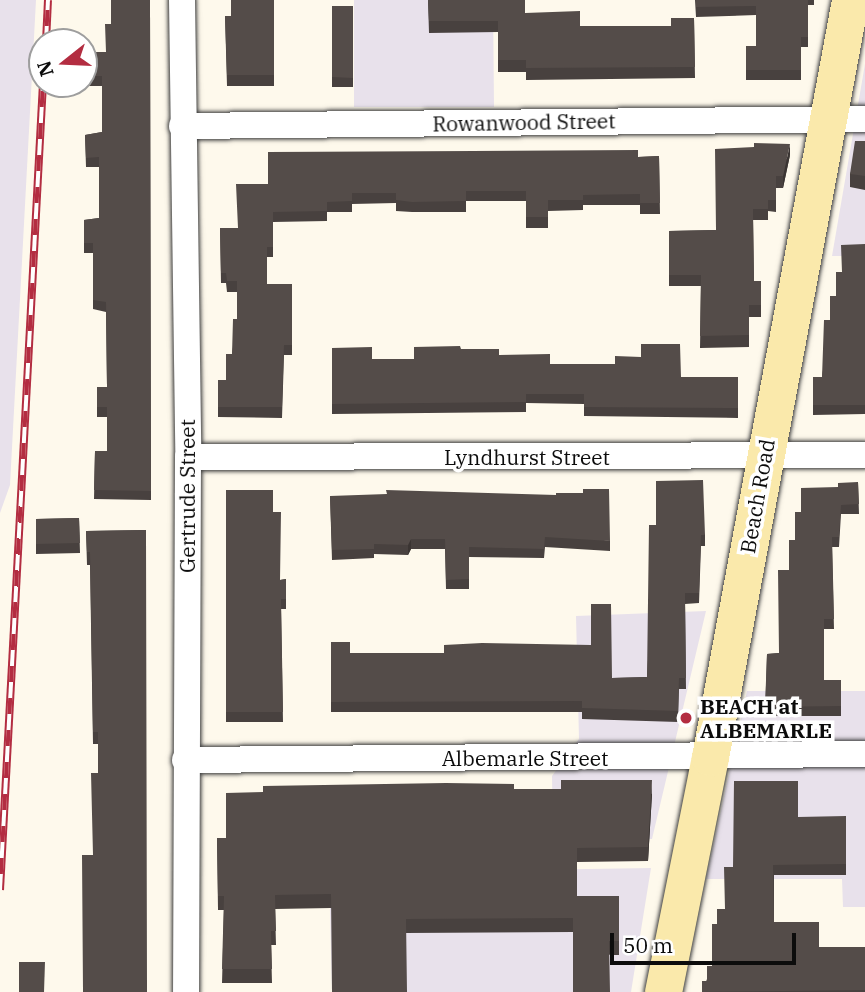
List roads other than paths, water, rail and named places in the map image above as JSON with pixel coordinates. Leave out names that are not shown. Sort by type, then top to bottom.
[{"type":"street","name":"Gertrude Street","points":[[182,0],[188,457],[187,992]]},
{"type":"street","name":"Beach Road","points":[[663,992],[710,757],[850,0]]},
{"type":"street","name":"Rowanwood Street","points":[[183,126],[865,119]]},
{"type":"street","name":"Lyndhurst Street","points":[[188,457],[865,455]]},
{"type":"street","name":"Albemarle Street","points":[[186,760],[865,754]]},
{"type":"railway","points":[[47,28],[48,0]]},
{"type":"railway","points":[[0,890],[42,98]]},
{"type":"place","name":"BEACH at ALBEMARLE","points":[[686,718]]}]
